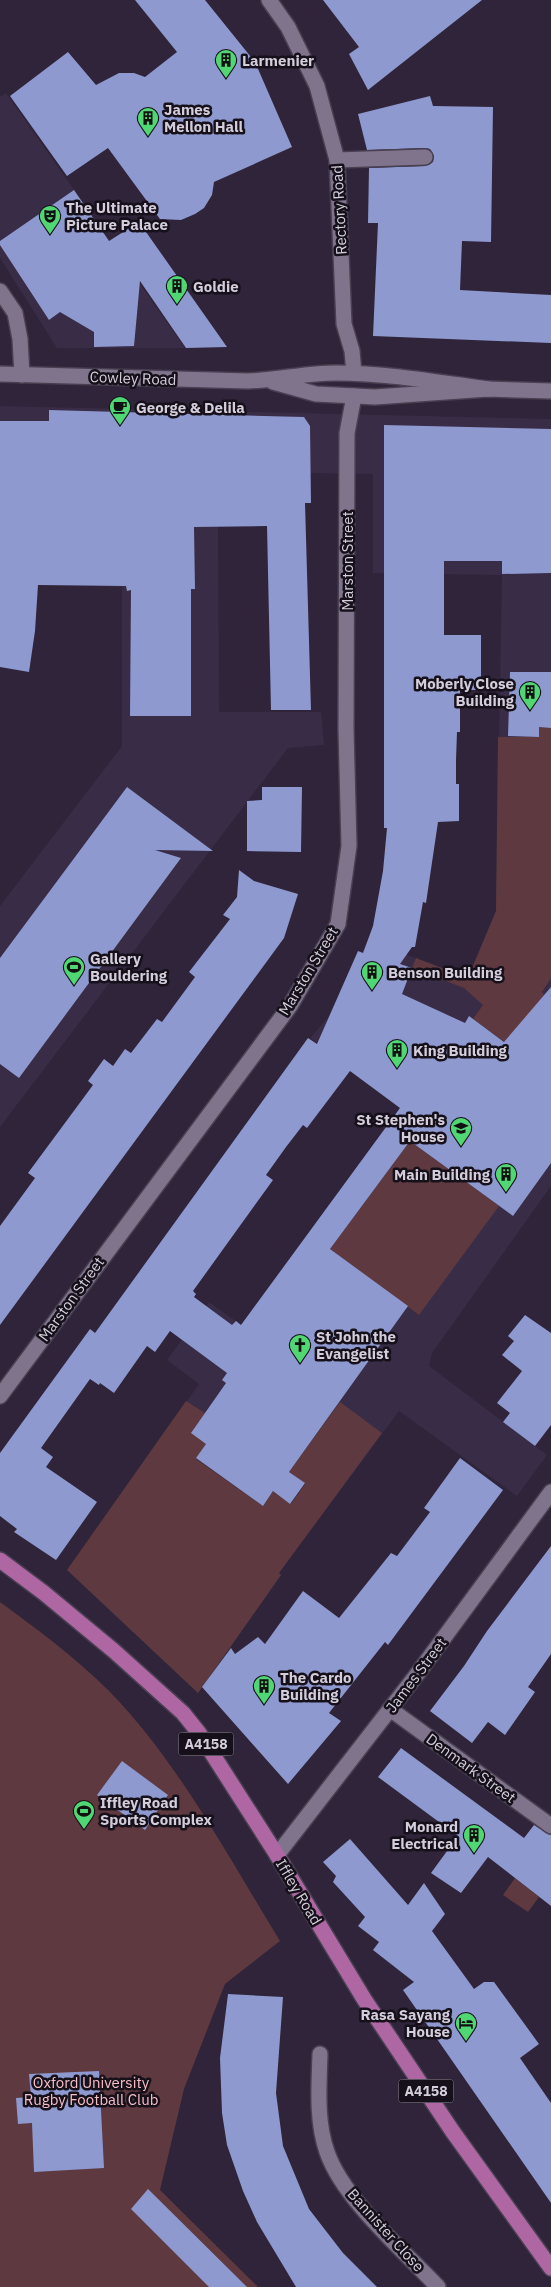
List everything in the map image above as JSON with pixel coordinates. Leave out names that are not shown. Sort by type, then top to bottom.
[{"type":"main road","name":"Iffley Road","points":[[0,1560],[58,1604],[183,1713],[199,1733],[277,1855],[370,2007],[453,2132],[551,2268]]},
{"type":"street","name":"Rectory Road","points":[[269,0],[288,27],[317,86],[337,160],[344,324],[352,351],[354,373]]},
{"type":"street","points":[[337,160],[425,157]]},
{"type":"street","points":[[0,291],[15,312],[20,339],[22,375]]},
{"type":"street","name":"Cowley Road","points":[[0,374],[266,381],[314,373],[374,373],[488,389],[551,391]]},
{"type":"street","name":"Cowley Road","points":[[266,381],[316,394],[375,398],[488,389]]},
{"type":"street","name":"Marston Street","points":[[0,1396],[290,1006],[338,924],[349,846],[346,729],[347,433],[354,396]]},
{"type":"street","name":"James Street","points":[[277,1855],[390,1709],[551,1492]]},
{"type":"street","name":"Denmark Street","points":[[390,1709],[551,1826]]},
{"type":"street","name":"Bannister Close","points":[[320,2054],[320,2118],[327,2153],[350,2194],[438,2287]]},
{"type":"shaded area","points":[[6,93],[185,348],[57,348],[0,258],[0,97]]},
{"type":"shaded area","points":[[0,406],[551,419],[551,1186],[432,1353],[429,1366],[547,1455],[517,1496],[399,1411],[279,1573],[281,1575],[198,1693],[67,1570],[199,1384],[167,1360],[209,1302],[241,1325],[400,1108],[341,1060],[310,1038],[330,1015],[358,951],[362,953],[368,940],[467,978],[496,911],[502,575],[373,573],[373,474],[234,472],[243,503],[244,526],[218,527],[219,712],[321,712],[324,745],[288,748],[0,1127],[0,906],[122,746],[122,587],[96,586],[97,475],[0,536]]},
{"type":"green space","points":[[539,727],[551,728],[551,978],[542,992],[544,995],[535,1006],[543,1012],[516,1050],[473,1019],[483,1005],[464,988],[412,968],[416,958],[468,978],[496,911],[498,737],[538,737]]},
{"type":"green space","points":[[410,1141],[499,1206],[419,1315],[330,1249]]},
{"type":"green space","points":[[186,1401],[205,1413],[206,1444],[196,1459],[263,1506],[273,1491],[291,1504],[305,1484],[289,1472],[340,1402],[382,1433],[279,1573],[281,1575],[198,1693],[67,1570]]},
{"type":"green space","name":"Oxford University Rugby Football Club","points":[[0,1602],[70,1655],[109,1691],[134,1718],[180,1779],[201,1811],[280,1941],[225,1984],[184,2089],[160,2190],[258,2287],[0,2287]]},
{"type":"green space","points":[[515,1878],[539,1897],[528,1912],[503,1895]]},
{"type":"building","points":[[135,0],[205,0],[255,62],[292,147],[214,182],[212,195],[204,208],[181,220],[160,219],[108,148],[67,176],[10,96],[68,52],[96,85],[119,73],[134,73],[145,77],[177,52]]},
{"type":"building","points":[[323,0],[482,0],[368,90],[349,54],[359,47]]},
{"type":"building","points":[[430,96],[433,106],[493,107],[491,242],[462,241],[460,290],[551,295],[551,343],[373,336],[378,223],[368,223],[369,168],[425,166],[433,162],[434,156],[430,149],[425,148],[367,150],[358,114]]},
{"type":"building","points":[[74,190],[109,241],[139,222],[227,347],[186,348],[140,281],[134,346],[94,347],[94,332],[60,312],[49,320],[0,245],[0,241]]},
{"type":"building","points":[[49,410],[304,417],[310,426],[311,503],[305,503],[311,710],[271,710],[267,526],[194,527],[195,589],[191,589],[191,716],[130,716],[131,590],[127,591],[126,586],[38,585],[35,631],[29,672],[0,667],[0,421],[49,421]]},
{"type":"building","points":[[384,425],[551,429],[551,573],[502,574],[502,561],[444,561],[444,635],[481,635],[481,690],[460,690],[460,732],[457,732],[456,760],[456,784],[459,784],[459,821],[438,822],[426,903],[423,902],[415,947],[412,947],[400,964],[412,968],[402,994],[465,1023],[469,1016],[504,1042],[551,987],[551,1163],[513,1216],[410,1141],[330,1249],[408,1306],[289,1472],[305,1483],[290,1504],[273,1491],[263,1506],[196,1458],[206,1444],[191,1433],[226,1383],[222,1380],[227,1373],[170,1331],[155,1352],[147,1346],[114,1393],[100,1383],[99,1385],[90,1379],[41,1448],[53,1457],[46,1467],[97,1502],[56,1560],[14,1532],[17,1529],[0,1516],[0,1453],[90,1329],[95,1333],[308,1038],[317,1044],[358,951],[363,953],[373,926],[383,871],[387,828],[384,828]],"holes":[[[350,1071],[400,1108],[241,1325],[236,1321],[232,1325],[194,1297],[196,1294],[193,1291],[273,1180],[266,1175],[303,1125],[307,1128]]]},
{"type":"building","name":"Moberly Close Building","points":[[510,672],[551,672],[551,728],[539,727],[539,737],[508,736]]},
{"type":"building","points":[[127,787],[213,851],[155,850],[181,858],[19,1078],[0,1064],[0,958]]},
{"type":"building","points":[[262,787],[302,787],[301,852],[247,851],[247,801],[262,800]]},
{"type":"building","points":[[239,870],[254,881],[298,894],[284,938],[0,1325],[0,1226],[35,1178],[28,1173],[93,1085],[88,1081],[104,1059],[113,1066],[125,1049],[131,1053],[157,1019],[162,1022],[195,977],[189,972],[230,919],[223,915],[237,897]]},
{"type":"building","points":[[525,1315],[551,1333],[551,1425],[535,1446],[503,1422],[510,1413],[497,1403],[522,1371],[502,1355],[514,1341],[508,1336]]},
{"type":"building","points":[[460,1458],[503,1490],[388,1645],[385,1642],[329,1713],[341,1721],[288,1784],[202,1687],[231,1648],[235,1654],[258,1637],[265,1644],[303,1591],[339,1618],[391,1553],[397,1556],[430,1512],[424,1508]]},
{"type":"building","points":[[551,1546],[551,1654],[528,1687],[535,1692],[505,1735],[488,1722],[472,1743],[430,1711]]},
{"type":"building","points":[[401,1748],[524,1838],[534,1825],[551,1835],[551,1906],[488,1857],[461,1893],[431,1873],[458,1836],[378,1777]]},
{"type":"building","points":[[122,1761],[168,1795],[145,1830],[97,1795]]},
{"type":"building","points":[[350,1839],[408,1905],[424,1883],[445,1914],[432,1931],[474,1989],[484,1982],[494,1982],[539,2044],[520,2058],[551,2103],[551,2203],[403,1990],[414,1982],[373,1950],[379,1942],[358,1926],[365,1917],[333,1882],[336,1876],[323,1862]]},
{"type":"building","points":[[228,1994],[283,1997],[276,2093],[283,2146],[309,2209],[343,2253],[377,2287],[296,2287],[257,2222],[243,2191],[227,2145],[222,2113],[220,2058]]},
{"type":"building","points":[[99,2071],[104,2168],[34,2172],[32,2123],[18,2124],[16,2098],[31,2097],[29,2074]]},
{"type":"building","points":[[148,2189],[247,2287],[209,2287],[131,2209]]},
{"type":"place","name":"Larmenier","points":[[226,79]]},
{"type":"place","name":"James Mellon Hall","points":[[148,137]]},
{"type":"place","name":"The Ultimate Picture Palace","points":[[50,235]]},
{"type":"place","name":"Goldie","points":[[177,305]]},
{"type":"place","name":"George & Delila","points":[[120,426]]},
{"type":"place","name":"Moberly Close Building","points":[[530,711]]},
{"type":"place","name":"Gallery Bouldering","points":[[74,986]]},
{"type":"place","name":"Benson Building","points":[[372,991]]},
{"type":"place","name":"King Building","points":[[397,1069]]},
{"type":"place","name":"St Stephen's House","points":[[461,1147]]},
{"type":"place","name":"Main Building","points":[[506,1193]]},
{"type":"place","name":"St John the Evangelist","points":[[300,1364]]},
{"type":"place","name":"The Cardo Building","points":[[264,1705]]},
{"type":"place","name":"Iffley Road Sports Complex","points":[[84,1830]]},
{"type":"place","name":"Monard Electrical","points":[[474,1854]]},
{"type":"place","name":"Rasa Sayang House","points":[[466,2042]]}]
